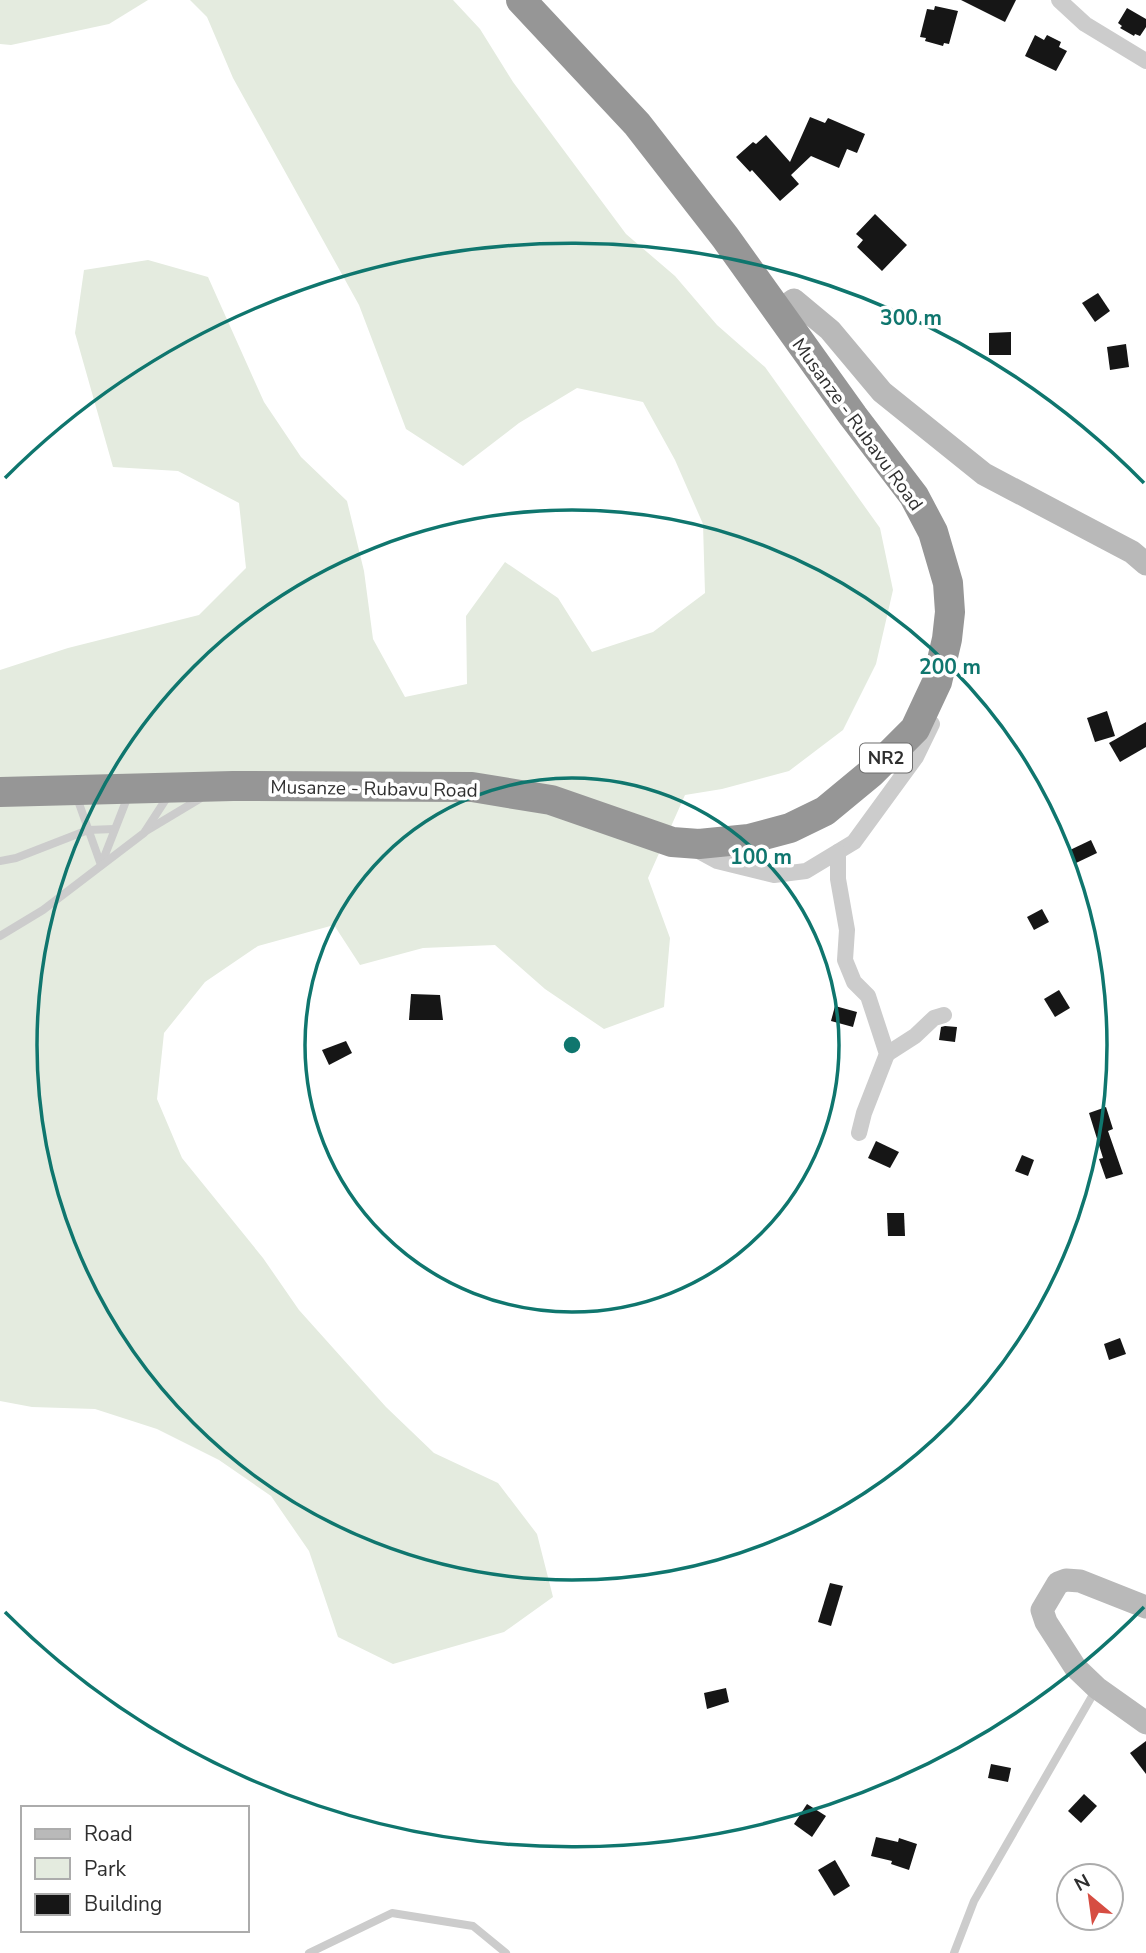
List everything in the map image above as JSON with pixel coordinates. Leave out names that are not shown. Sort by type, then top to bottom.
[{"type":"highway","name":"Musanze - Rubavu Road","points":[[0,792],[233,786],[472,787],[551,800],[672,842],[699,844],[749,839],[790,828],[825,811],[850,792],[915,729],[937,682],[950,612],[947,583],[933,532],[914,496],[777,312],[725,237],[637,124],[521,0]]},
{"type":"main road","points":[[777,312],[794,300],[830,330],[881,392],[984,474],[1132,552],[1146,564]]},
{"type":"main road","points":[[1146,1607],[1080,1581],[1070,1580],[1058,1583],[1043,1604],[1042,1615],[1069,1660],[1097,1688],[1146,1723]]},
{"type":"street","points":[[1059,0],[1085,23],[1146,61]]},
{"type":"street","points":[[684,843],[717,861],[774,875],[806,871],[854,842],[916,757],[942,702],[950,655],[950,612]]},
{"type":"street","points":[[838,852],[838,879],[847,930],[845,960],[854,982],[868,996],[887,1054]]},
{"type":"street","points":[[859,1133],[887,1054],[915,1036],[934,1018],[944,1015]]},
{"type":"lane","points":[[0,936],[43,910],[144,833],[195,800],[233,786]]},
{"type":"lane","points":[[144,833],[174,787]]},
{"type":"lane","points":[[101,865],[131,789]]},
{"type":"lane","points":[[75,790],[101,865]]},
{"type":"lane","points":[[0,861],[16,858],[88,830],[114,829]]},
{"type":"lane","points":[[954,1953],[974,1900],[1097,1688]]},
{"type":"lane","points":[[309,1953],[392,1913],[473,1926],[506,1953]]},
{"type":"green space","points":[[0,0],[148,0],[109,24],[11,45],[0,44]]},
{"type":"green space","points":[[190,0],[453,0],[480,29],[513,82],[626,234],[675,276],[717,325],[765,367],[880,528],[893,590],[876,664],[843,730],[789,771],[722,789],[685,795],[648,878],[670,938],[664,1007],[604,1029],[545,989],[495,945],[423,948],[360,965],[334,925],[258,946],[205,982],[164,1033],[157,1099],[182,1158],[263,1258],[299,1310],[386,1407],[434,1453],[498,1483],[537,1534],[553,1597],[504,1632],[393,1664],[338,1637],[309,1551],[271,1496],[219,1460],[157,1429],[95,1409],[32,1407],[0,1401],[0,670],[68,648],[199,615],[246,568],[239,503],[178,471],[113,467],[75,333],[84,270],[148,260],[208,277],[264,402],[301,457],[347,501],[364,571],[373,639],[405,697],[467,684],[466,616],[505,562],[558,598],[592,652],[653,632],[705,593],[703,524],[675,460],[643,402],[577,388],[519,423],[463,466],[406,429],[359,305],[233,78],[207,17]]},
{"type":"building","points":[[961,0],[1016,0],[1005,22]]},
{"type":"building","points":[[935,6],[958,11],[949,44],[944,43],[943,46],[920,37],[927,9],[934,10]]},
{"type":"building","points":[[1127,8],[1146,19],[1146,27],[1140,36],[1134,36],[1120,28],[1122,26],[1118,23]]},
{"type":"building","points":[[1035,35],[1044,40],[1047,35],[1061,42],[1059,47],[1067,51],[1056,71],[1025,56]]},
{"type":"building","points":[[810,117],[825,123],[828,118],[865,134],[857,153],[847,149],[839,168],[811,156],[791,175],[799,184],[780,201],[752,170],[750,172],[736,157],[766,135],[790,162]]},
{"type":"building","points":[[875,214],[907,245],[882,271],[857,247],[863,240],[856,234]]},
{"type":"building","points":[[1098,293],[1110,311],[1095,322],[1082,303]]},
{"type":"building","points":[[1011,332],[1011,355],[989,355],[989,333]]},
{"type":"building","points":[[1126,344],[1129,367],[1110,370],[1107,347]]},
{"type":"building","points":[[1107,711],[1115,736],[1095,742],[1087,718]]},
{"type":"building","points":[[1146,722],[1146,747],[1120,762],[1109,743]]},
{"type":"building","points":[[1091,840],[1097,853],[1076,863],[1070,850]]},
{"type":"building","points":[[1042,909],[1049,922],[1034,930],[1027,917]]},
{"type":"building","points":[[1059,990],[1070,1008],[1055,1017],[1044,999]]},
{"type":"building","points":[[411,994],[440,995],[443,1020],[409,1020]]},
{"type":"building","points":[[835,1006],[857,1012],[853,1027],[831,1021]]},
{"type":"building","points":[[941,1027],[957,1027],[955,1042],[939,1040]]},
{"type":"building","points":[[346,1041],[352,1053],[329,1065],[322,1050]]},
{"type":"building","points":[[1106,1107],[1113,1129],[1108,1131],[1123,1174],[1106,1179],[1099,1159],[1103,1158],[1089,1113]]},
{"type":"building","points":[[876,1141],[899,1152],[890,1168],[868,1158]]},
{"type":"building","points":[[1022,1155],[1034,1160],[1028,1176],[1015,1171]]},
{"type":"building","points":[[887,1213],[904,1213],[905,1236],[888,1236]]},
{"type":"building","points":[[1120,1338],[1126,1354],[1109,1360],[1104,1344]]},
{"type":"building","points":[[830,1583],[843,1586],[831,1626],[818,1622]]},
{"type":"building","points":[[726,1688],[729,1702],[707,1709],[704,1693]]},
{"type":"building","points":[[1146,1741],[1146,1774],[1130,1753]]},
{"type":"building","points":[[991,1764],[1011,1768],[1008,1782],[988,1778]]},
{"type":"building","points":[[1084,1794],[1097,1806],[1081,1823],[1068,1811]]},
{"type":"building","points":[[807,1804],[826,1816],[812,1837],[794,1824]]},
{"type":"building","points":[[876,1837],[898,1842],[899,1838],[917,1844],[909,1870],[891,1864],[892,1861],[871,1856]]},
{"type":"building","points":[[835,1860],[850,1886],[834,1896],[818,1870]]}]
